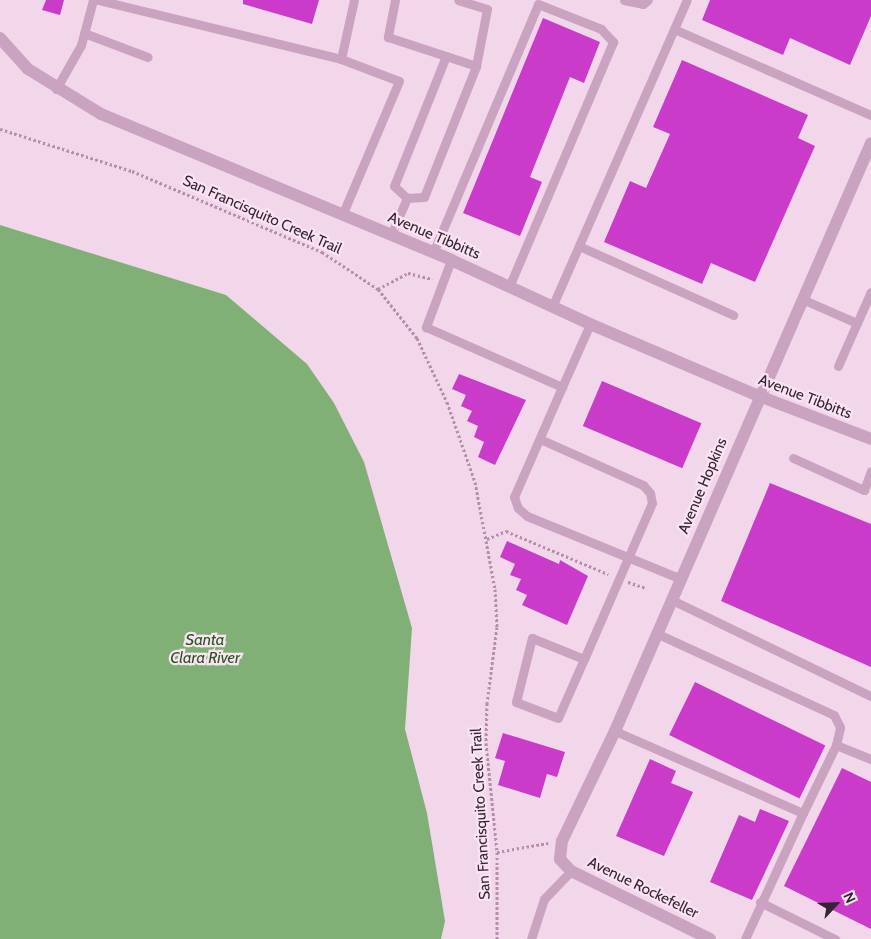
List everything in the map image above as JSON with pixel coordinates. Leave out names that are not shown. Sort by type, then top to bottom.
[{"type":"street","name":"Avenue Tibbitts","points":[[0,38],[28,69],[56,89],[101,114],[451,260],[590,324],[758,396],[871,439]]},
{"type":"street","name":"Avenue Hopkins","points":[[562,841],[658,634],[758,396],[871,144]]},
{"type":"street","name":"Avenue Rockefeller","points":[[562,841],[560,859],[572,871],[710,939]]},
{"type":"lane","points":[[56,89],[81,45],[93,0]]},
{"type":"lane","points":[[98,0],[341,59],[399,81],[342,215]]},
{"type":"lane","points":[[341,59],[354,0]]},
{"type":"lane","points":[[395,0],[388,37],[476,66]]},
{"type":"lane","points":[[446,56],[394,186],[407,198],[424,197],[476,66],[487,9],[458,0]]},
{"type":"lane","points":[[624,0],[642,4],[648,0]]},
{"type":"lane","points":[[552,307],[687,0]]},
{"type":"lane","points":[[433,253],[538,4],[601,29],[613,42],[509,287]]},
{"type":"lane","points":[[674,29],[871,116]]},
{"type":"lane","points":[[84,33],[148,57]]},
{"type":"lane","points":[[391,235],[407,198]]},
{"type":"lane","points":[[579,246],[733,315]]},
{"type":"lane","points":[[451,260],[426,327],[562,387]]},
{"type":"lane","points":[[838,366],[871,292]]},
{"type":"lane","points":[[802,299],[857,323]]},
{"type":"lane","points":[[590,324],[514,497],[518,508],[527,516],[681,579]]},
{"type":"lane","points":[[540,439],[643,485],[650,493],[652,503],[619,578],[584,659],[558,718],[516,702],[532,638],[584,659]]},
{"type":"lane","points":[[793,458],[867,491],[871,471]]},
{"type":"lane","points":[[672,600],[871,696]]},
{"type":"lane","points":[[658,634],[834,715],[840,727],[836,745],[760,902],[745,939]]},
{"type":"lane","points":[[615,730],[803,814]]},
{"type":"lane","points":[[836,745],[871,760]]},
{"type":"lane","points":[[531,939],[544,900],[572,871]]},
{"type":"lane","points":[[760,902],[835,939]]},
{"type":"path","name":"San Francisquito Creek Trail","points":[[0,129],[132,171],[307,244],[339,261],[378,289],[404,318],[434,369],[475,482],[495,588],[497,627],[487,703],[486,743],[497,852],[497,939]]},
{"type":"path","points":[[378,289],[408,273],[416,273],[442,283]]},
{"type":"path","points":[[487,539],[506,531],[646,588]]},
{"type":"path","points":[[497,852],[562,841]]},
{"type":"water","name":"Santa Clara River","points":[[0,225],[226,295],[307,364],[334,403],[364,462],[412,628],[405,729],[427,813],[445,921],[441,939],[0,939]]},
{"type":"building","points":[[46,0],[64,0],[60,15],[42,10]]},
{"type":"building","points":[[243,0],[319,0],[312,24],[243,4]]},
{"type":"building","points":[[710,0],[871,0],[871,16],[850,65],[790,38],[783,55],[702,20]]},
{"type":"building","points":[[543,18],[600,42],[584,83],[570,77],[530,177],[542,182],[520,236],[463,213]]},
{"type":"building","points":[[682,60],[808,115],[798,138],[815,146],[755,282],[711,263],[702,284],[604,242],[630,181],[646,188],[670,134],[653,127]]},
{"type":"building","points":[[459,374],[526,400],[495,465],[478,457],[484,442],[474,437],[478,426],[467,421],[472,411],[461,406],[466,395],[452,389]]},
{"type":"building","points":[[602,381],[701,423],[682,468],[583,426]]},
{"type":"building","points":[[770,483],[871,524],[871,667],[721,601]]},
{"type":"building","points":[[507,541],[559,564],[560,560],[588,576],[567,625],[522,605],[527,595],[516,590],[521,579],[510,575],[515,564],[500,557]]},
{"type":"building","points":[[695,682],[825,746],[799,799],[669,735]]},
{"type":"building","points":[[503,733],[565,752],[557,777],[547,774],[540,798],[498,785],[505,761],[495,758]]},
{"type":"building","points":[[650,759],[676,771],[671,783],[693,792],[664,856],[616,836]]},
{"type":"building","points":[[842,768],[871,782],[871,929],[784,886]]},
{"type":"building","points":[[760,809],[789,821],[752,900],[710,882],[739,815],[755,822]]}]
